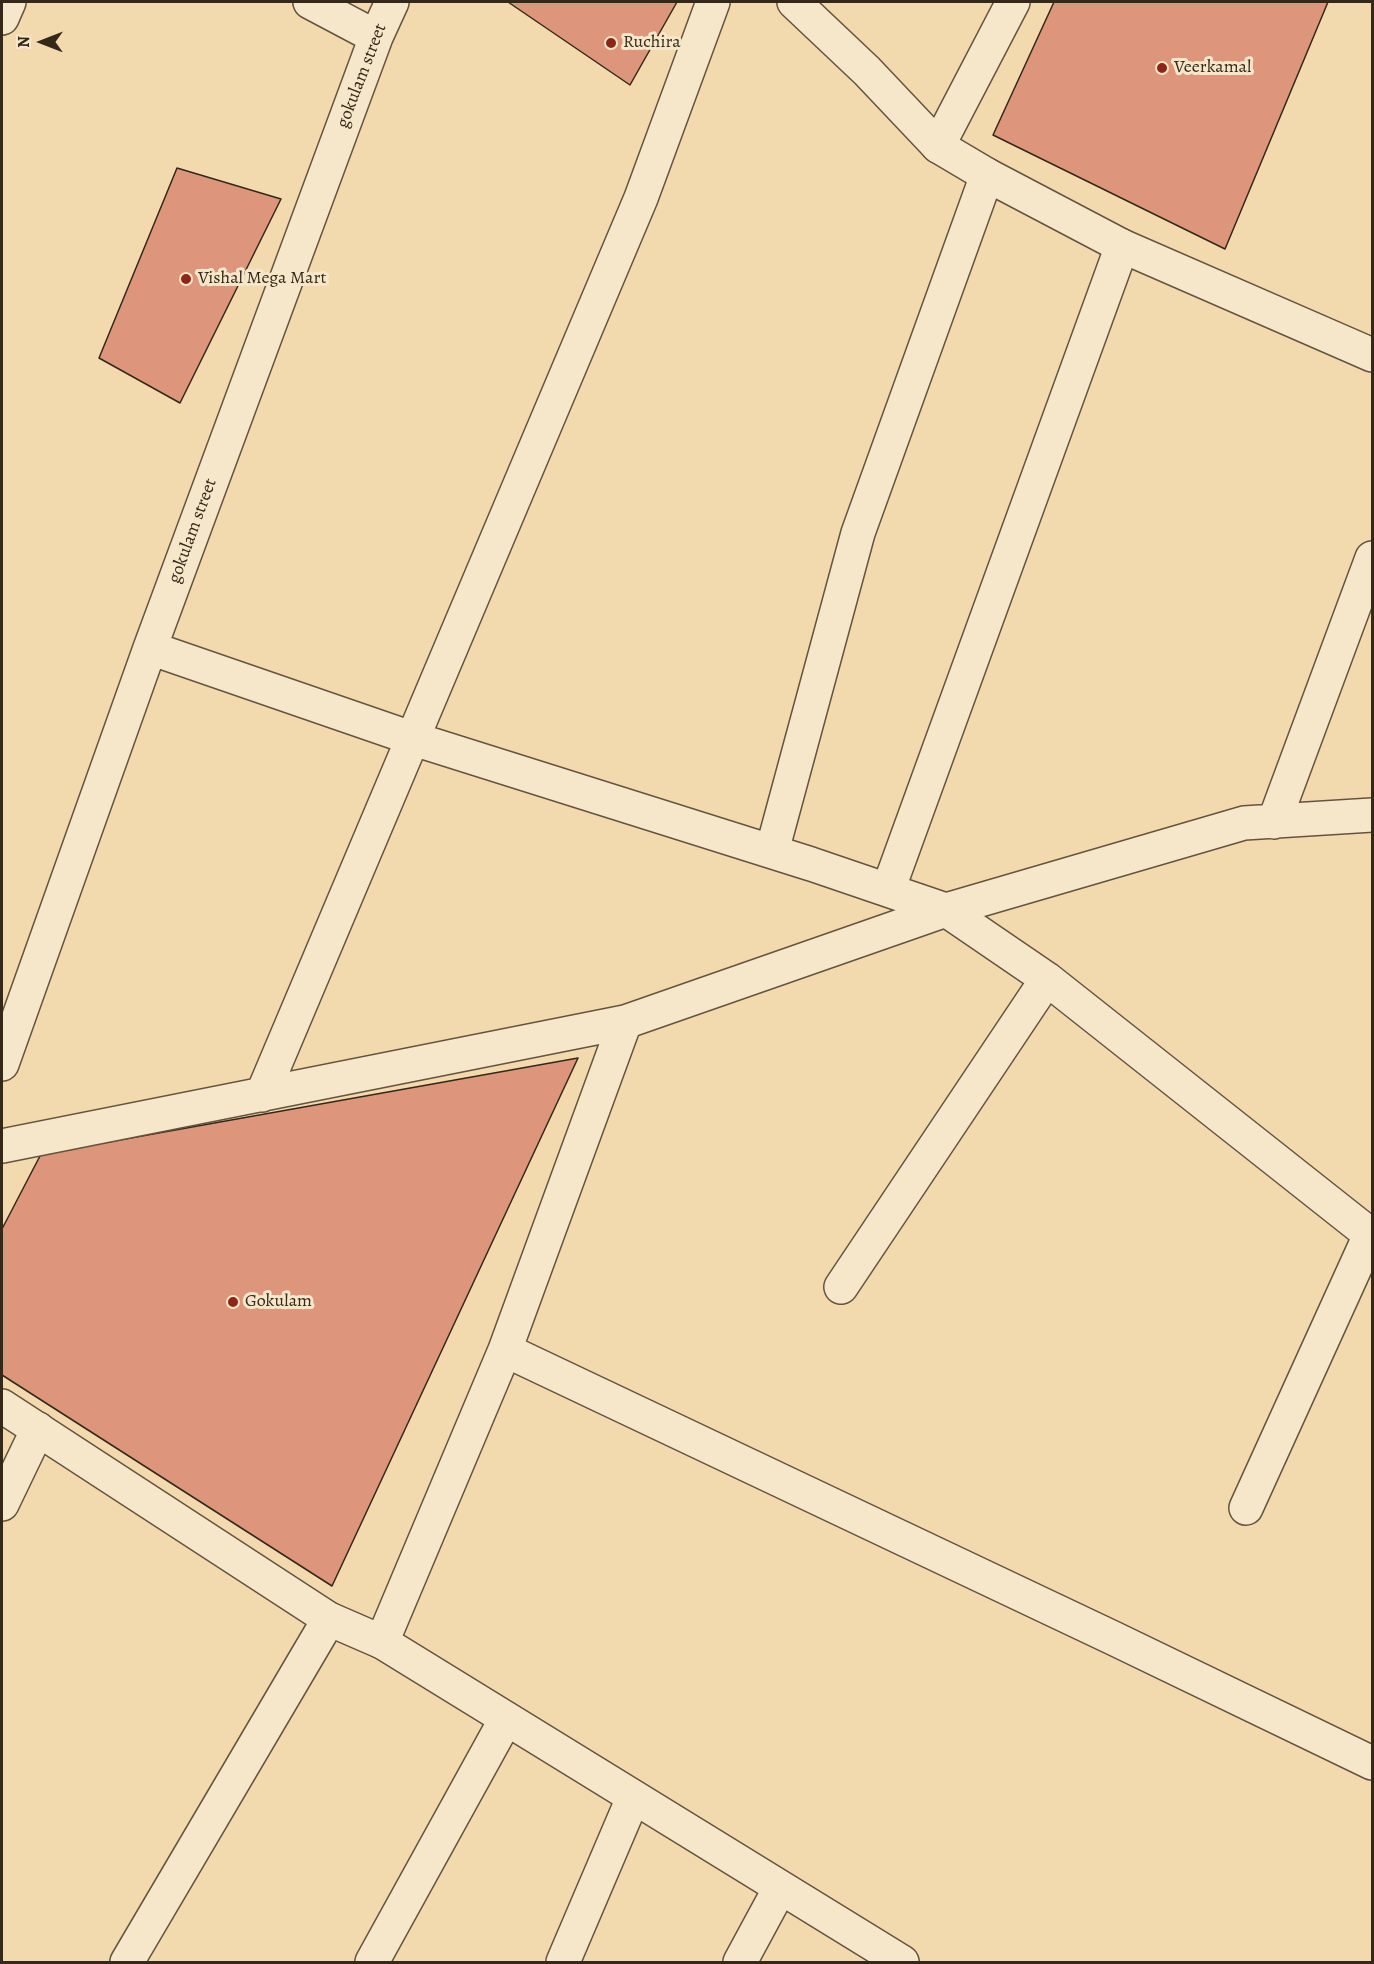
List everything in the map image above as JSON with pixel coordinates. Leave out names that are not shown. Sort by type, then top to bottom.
[{"type":"street","points":[[2,18],[9,2]]},
{"type":"street","points":[[310,2],[376,37]]},
{"type":"street","name":"gokulam street","points":[[2,1064],[150,648],[376,37],[392,2]]},
{"type":"street","points":[[262,1095],[414,739],[640,198],[713,2]]},
{"type":"street","points":[[794,2],[867,71],[938,146],[987,175],[1122,246],[1372,355]]},
{"type":"street","points":[[938,146],[1013,2]]},
{"type":"street","points":[[772,851],[858,533],[987,175]]},
{"type":"street","points":[[888,890],[1122,246]]},
{"type":"street","points":[[1274,822],[1372,558]]},
{"type":"street","points":[[150,648],[414,739],[772,851],[946,910],[1047,979],[1371,1235],[1246,1508]]},
{"type":"street","points":[[2,1146],[625,1023],[946,910],[1245,823],[1372,815]]},
{"type":"street","points":[[841,1287],[1047,979]]},
{"type":"street","points":[[382,1642],[505,1350],[625,1023]]},
{"type":"street","points":[[505,1350],[1102,1632],[1372,1763]]},
{"type":"street","points":[[2,1406],[328,1619],[382,1642],[902,1962]]},
{"type":"street","points":[[2,1504],[38,1429]]},
{"type":"street","points":[[127,1962],[328,1619]]},
{"type":"street","points":[[372,1962],[506,1719]]},
{"type":"street","points":[[562,1962],[633,1798]]},
{"type":"street","points":[[740,1962],[780,1888]]},
{"type":"building","name":"Ruchira","points":[[508,2],[677,2],[630,85]]},
{"type":"building","name":"Veerkamal","points":[[1054,2],[1328,2],[1225,249],[993,135]]},
{"type":"building","name":"Vishal Mega Mart","points":[[177,168],[281,199],[180,403],[99,358]]},
{"type":"building","name":"Gokulam","points":[[578,1058],[332,1586],[2,1375],[2,1229],[41,1154]]},
{"type":"place","name":"Ruchira","points":[[611,43]]},
{"type":"place","name":"Veerkamal","points":[[1162,68]]},
{"type":"place","name":"Vishal Mega Mart","points":[[186,279]]},
{"type":"place","name":"Gokulam","points":[[233,1302]]}]
